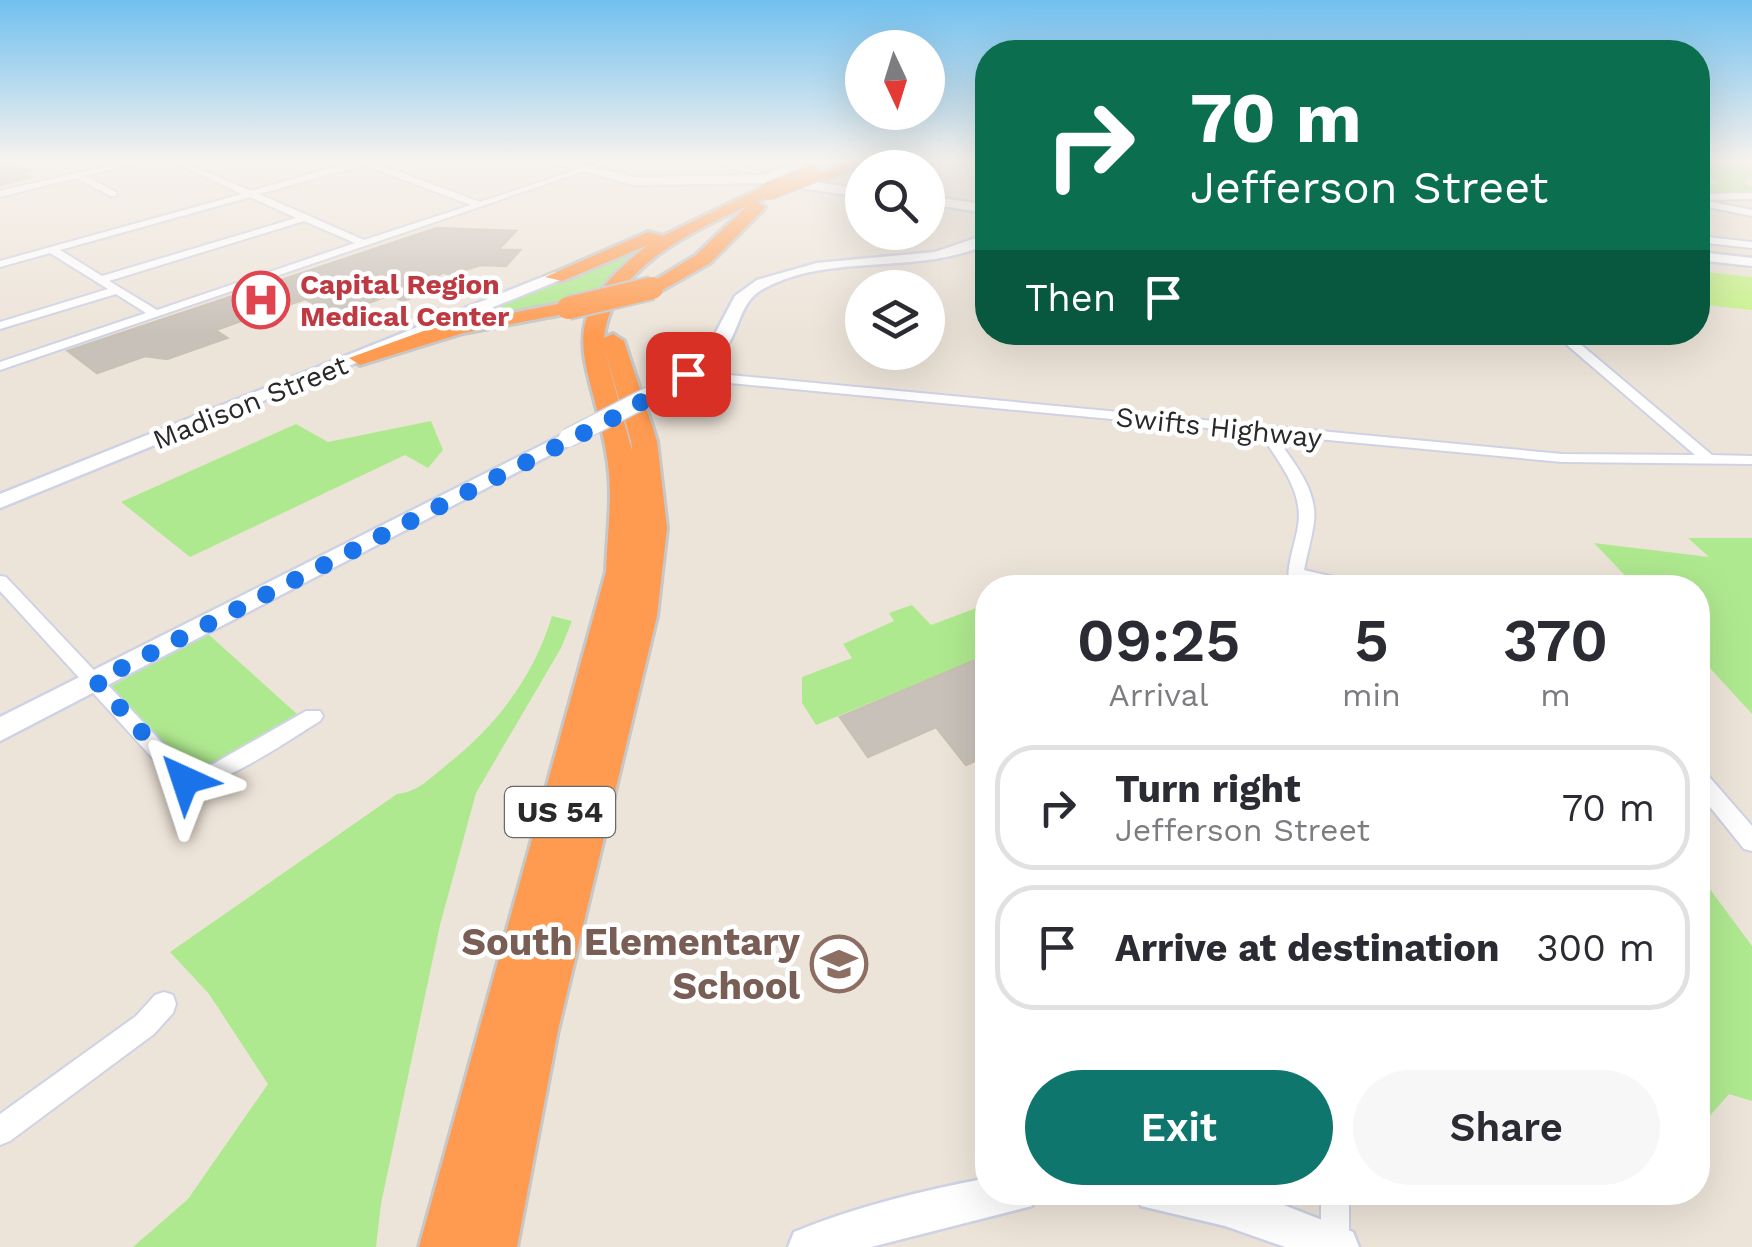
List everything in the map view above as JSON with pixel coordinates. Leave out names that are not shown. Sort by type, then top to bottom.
[{"type":"highway","points":[[555,277],[692,218]]},
{"type":"highway","name":"US 54","points":[[447,1247],[621,572],[623,477],[592,343],[596,316],[612,283],[632,266],[711,218]]},
{"type":"highway","name":"US 54","points":[[489,1247],[534,1030],[641,616],[652,528],[644,441],[613,342],[617,312],[630,281],[716,218]]},
{"type":"highway","points":[[360,358],[412,338],[478,322],[568,308],[652,288],[704,259],[736,218]]},
{"type":"street","points":[[0,264],[162,218]]},
{"type":"street","points":[[100,280],[304,218]]},
{"type":"street","points":[[305,218],[362,244]]},
{"type":"street","points":[[0,366],[437,218]]},
{"type":"street","points":[[1710,240],[1752,245]]},
{"type":"street","points":[[0,730],[667,388],[688,374],[723,338],[734,304],[759,284],[791,274],[953,251],[975,243]]},
{"type":"street","points":[[51,249],[156,314]]},
{"type":"street","points":[[1710,257],[1752,262]]},
{"type":"street","name":"Madison Street","points":[[0,502],[555,277]]},
{"type":"street","points":[[0,326],[117,290]]},
{"type":"street","points":[[1573,345],[1709,460]]},
{"type":"street","name":"Swifts Highway","points":[[688,374],[1562,458],[1752,460]]},
{"type":"street","points":[[1266,432],[1304,496],[1308,515],[1297,575]]},
{"type":"street","points":[[0,581],[185,780],[219,772],[313,716]]},
{"type":"street","points":[[1710,792],[1752,842]]},
{"type":"street","points":[[0,1131],[145,1025],[164,1004]]},
{"type":"street","points":[[809,1247],[900,1216],[975,1201]]},
{"type":"street","points":[[1222,1205],[1337,1246],[1335,1205]]},
{"type":"green space","points":[[680,228],[619,269],[592,302],[432,330]]},
{"type":"green space","points":[[1710,272],[1752,277],[1752,310],[1710,305]]},
{"type":"green space","points":[[431,421],[443,450],[428,468],[405,455],[190,557],[121,502],[296,424],[328,442]]},
{"type":"green space","points":[[1688,538],[1752,538],[1752,714],[1710,668],[1710,575],[1625,575],[1594,543],[1709,557]]},
{"type":"green space","points":[[912,605],[931,625],[975,608],[975,660],[816,725],[802,703],[802,677],[852,658],[843,644],[894,621],[889,613]]},
{"type":"green space","points":[[552,616],[572,621],[561,648],[476,793],[440,925],[381,1204],[376,1247],[133,1247],[188,1199],[268,1084],[209,994],[170,952],[397,794],[422,785],[463,752],[496,718],[523,681]]},
{"type":"green space","points":[[207,633],[297,714],[214,765],[191,771],[110,687]]},
{"type":"green space","points":[[1710,889],[1752,946],[1752,1101],[1729,1094],[1710,1115]]},
{"type":"building","name":"Capital Region Medical Center","points":[[437,228],[516,231],[498,250],[520,250],[506,266],[480,265],[450,275],[443,272],[423,287],[427,292],[403,301],[390,295],[335,315],[305,299],[215,330],[227,338],[167,359],[145,356],[97,373],[68,351]]},
{"type":"building","points":[[975,660],[975,761],[966,765],[936,727],[868,757],[840,717]]},
{"type":"place","name":"Capital Region Medical Center","points":[[261,300]]},
{"type":"place","name":"South Elementary School","points":[[839,964]]},
{"type":"route","points":[[185,780],[96,681],[550,446],[623,413],[688,374]]}]
